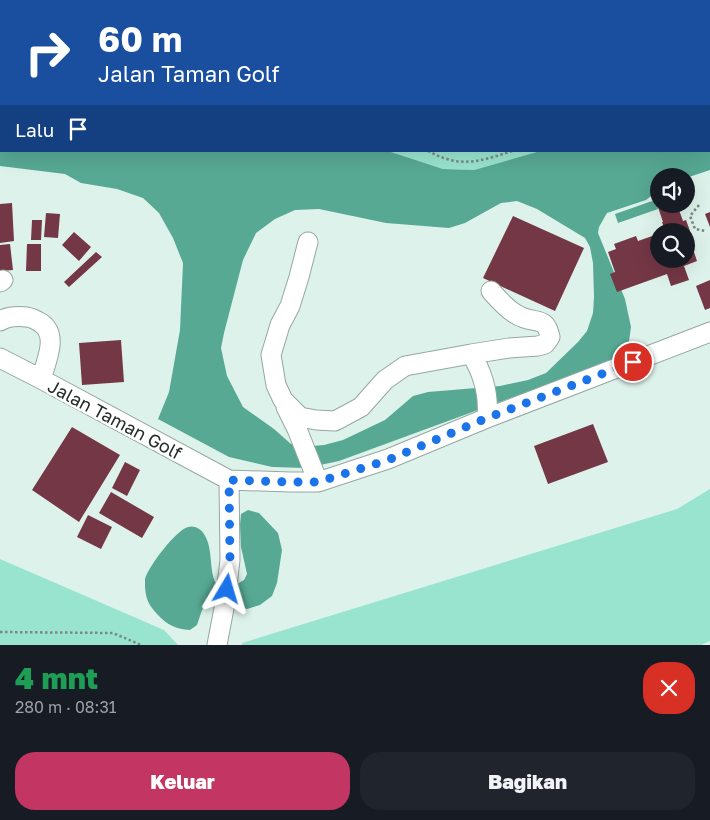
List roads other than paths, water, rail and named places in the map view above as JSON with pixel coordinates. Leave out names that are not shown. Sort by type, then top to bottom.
[{"type":"street","points":[[308,242],[292,299],[280,325],[271,356],[276,385],[297,429],[316,477]]},
{"type":"street","points":[[283,400],[300,416],[316,420],[335,421],[361,407],[385,380],[405,366],[474,358],[509,348],[545,344],[550,337],[548,329],[543,323],[525,319],[515,314],[491,291]]},
{"type":"street","points":[[0,321],[4,318],[17,316],[34,318],[47,327],[50,336],[49,352],[41,379]]},
{"type":"street","name":"Jalan Taman Golf","points":[[0,358],[229,480],[290,482],[388,460],[488,414],[710,332]]},
{"type":"street","points":[[474,358],[487,395],[488,414]]},
{"type":"street","points":[[216,645],[225,603],[230,560],[229,480]]}]
